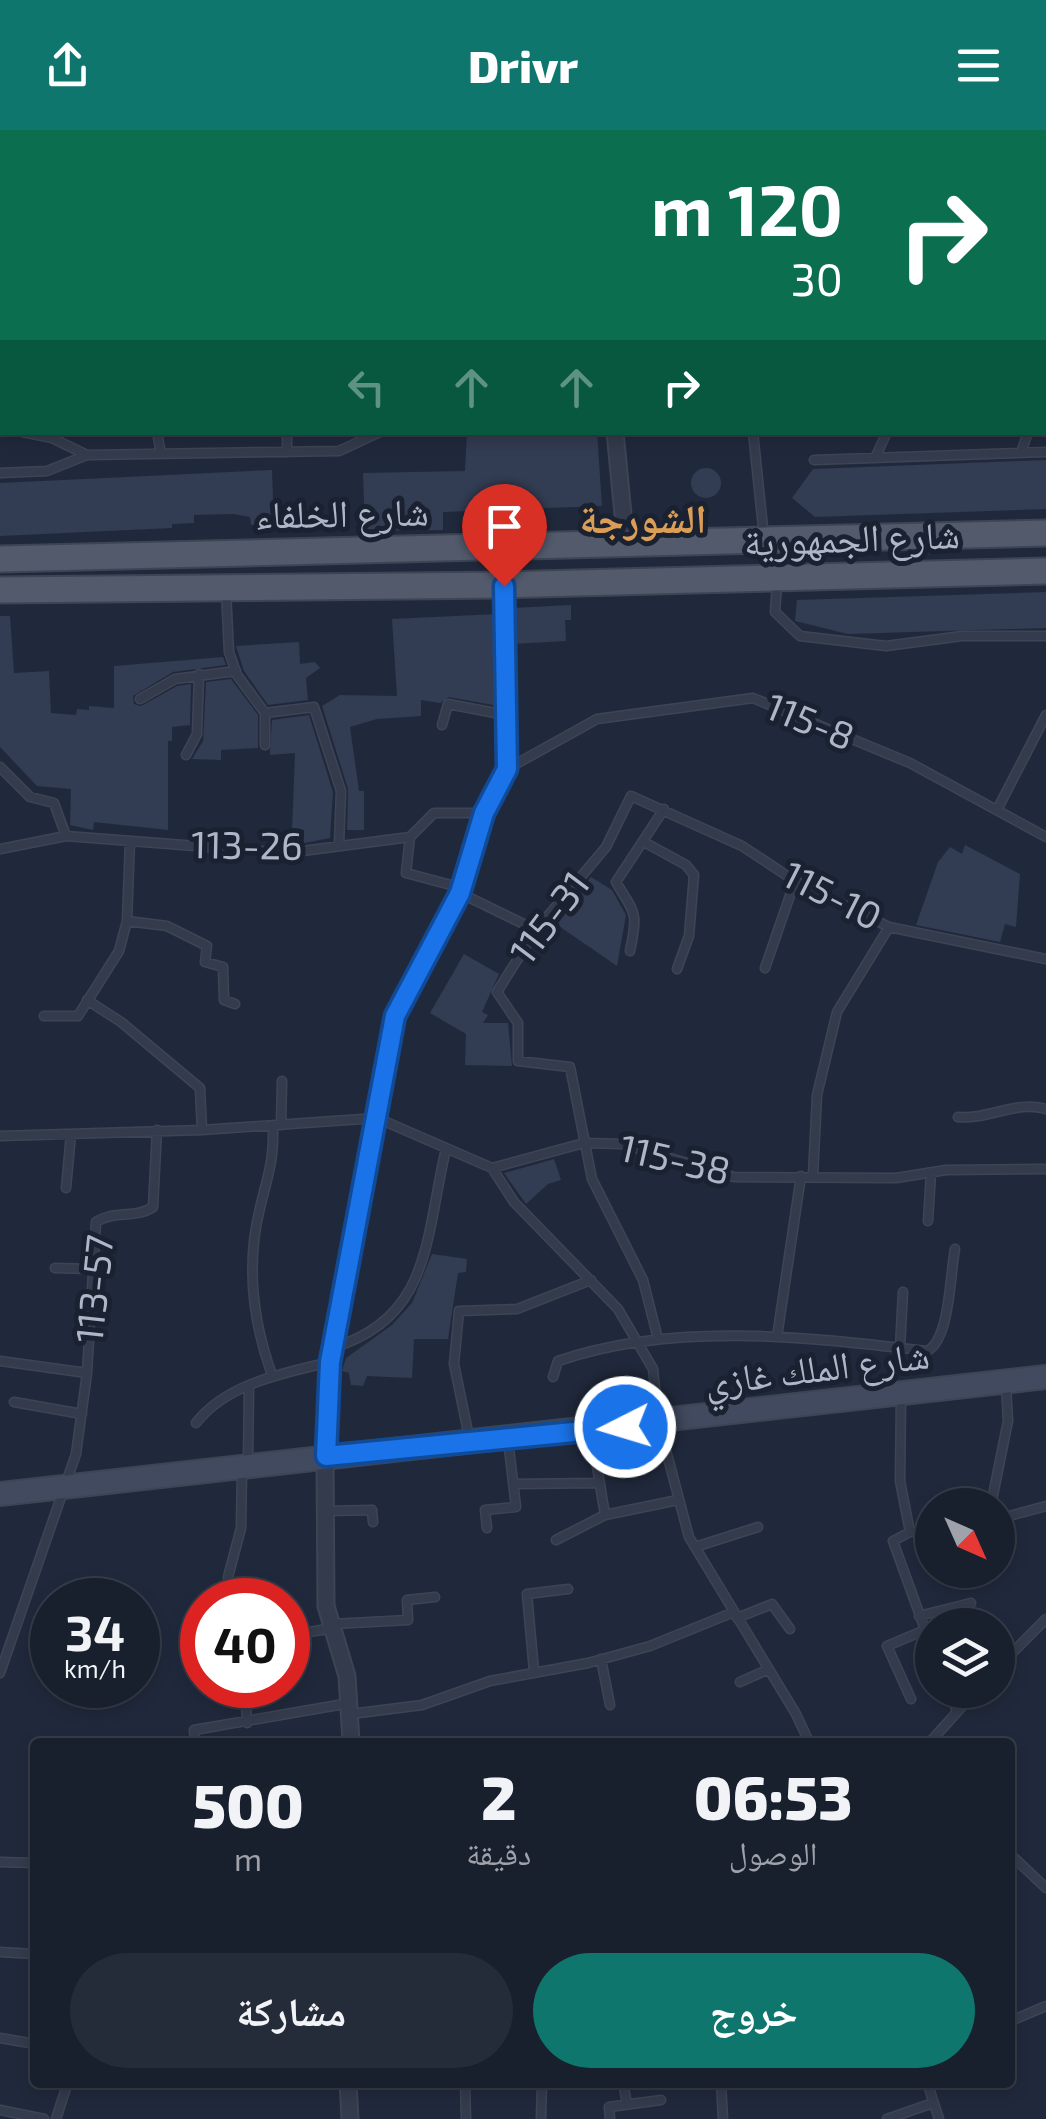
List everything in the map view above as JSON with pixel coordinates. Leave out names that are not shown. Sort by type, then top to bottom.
[{"type":"main road","name":"شارع الخلفاء","points":[[0,560],[1046,533]]},
{"type":"main road","name":"شارع الجمهورية","points":[[0,590],[504,586],[1046,571]]},
{"type":"street","points":[[615,435],[626,545]]},
{"type":"street","name":"شارع الملك غازي","points":[[0,1494],[245,1464],[659,1424],[1046,1377]]},
{"type":"street","points":[[326,1456],[326,1606],[334,1626],[351,1709],[351,1738]]},
{"type":"street","points":[[348,2088],[350,2119]]},
{"type":"lane","points":[[38,435],[86,455]]},
{"type":"lane","points":[[158,435],[161,454]]},
{"type":"lane","points":[[286,452],[287,435]]},
{"type":"lane","points":[[0,473],[47,471],[86,455],[339,451],[374,435]]},
{"type":"lane","points":[[753,435],[764,541]]},
{"type":"lane","points":[[875,458],[886,435]]},
{"type":"lane","points":[[1021,453],[1027,435]]},
{"type":"lane","points":[[814,460],[1046,452]]},
{"type":"lane","points":[[778,579],[775,612],[800,636],[886,646],[962,636],[1046,636]]},
{"type":"lane","points":[[326,1456],[332,1348],[395,1016],[460,891],[484,813],[507,769],[504,586]]},
{"type":"lane","points":[[226,588],[229,652],[236,671],[266,713],[265,745]]},
{"type":"lane","points":[[140,698],[158,686],[199,674],[236,671]]},
{"type":"lane","points":[[186,755],[197,734],[199,674]]},
{"type":"lane","name":"115-8","points":[[507,769],[596,718],[753,698],[910,763],[1046,837]]},
{"type":"lane","points":[[442,724],[448,704],[506,715]]},
{"type":"lane","points":[[266,713],[314,707],[342,791],[339,844]]},
{"type":"lane","points":[[998,808],[1046,715]]},
{"type":"lane","points":[[0,767],[30,797],[54,804],[66,836]]},
{"type":"lane","name":"115-10","points":[[631,796],[742,846],[795,881],[890,927],[1046,959]]},
{"type":"lane","name":"115-31","points":[[631,796],[606,846],[536,930],[497,992],[518,1023],[518,1061],[570,1067],[592,1180],[644,1280],[658,1339]]},
{"type":"lane","points":[[630,951],[634,928],[631,899],[616,882],[664,810]]},
{"type":"lane","name":"113-26","points":[[0,849],[66,836],[287,853],[410,837],[434,813],[484,813]]},
{"type":"lane","points":[[410,837],[406,872],[460,891],[536,930]]},
{"type":"lane","points":[[44,1016],[78,1016],[119,951],[127,922],[130,841]]},
{"type":"lane","points":[[644,842],[686,865],[694,875],[689,936],[678,970]]},
{"type":"lane","points":[[765,968],[795,881]]},
{"type":"lane","points":[[127,922],[167,926],[207,946],[205,962],[223,967],[224,1000],[234,1004]]},
{"type":"lane","points":[[813,1176],[817,1095],[838,1012],[890,927]]},
{"type":"lane","points":[[87,1000],[121,1022],[200,1088],[202,1130]]},
{"type":"lane","points":[[272,1375],[252,1310],[260,1208],[272,1175],[282,1082]]},
{"type":"lane","points":[[958,1117],[977,1119],[1033,1104],[1046,1109]]},
{"type":"lane","points":[[0,1136],[202,1130],[377,1118],[492,1168],[514,1202],[618,1310],[653,1369],[659,1424],[678,1500],[695,1547],[807,1738]]},
{"type":"lane","name":"113-57","points":[[0,1673],[76,1454],[87,1373],[96,1222],[103,1217],[143,1214],[153,1206],[156,1130]]},
{"type":"lane","points":[[66,1188],[71,1134]]},
{"type":"lane","name":"115-38","points":[[492,1168],[584,1142],[622,1144],[721,1176],[896,1178],[931,1172],[1046,1170]]},
{"type":"lane","points":[[332,1348],[361,1340],[388,1322],[412,1292],[446,1149]]},
{"type":"lane","points":[[928,1221],[931,1172]]},
{"type":"lane","points":[[777,1336],[802,1176]]},
{"type":"lane","points":[[553,1377],[558,1361],[636,1340],[777,1336],[934,1348],[945,1322],[955,1249]]},
{"type":"lane","points":[[55,1268],[92,1269]]},
{"type":"lane","points":[[470,1441],[454,1364],[459,1311],[518,1309],[591,1280]]},
{"type":"lane","points":[[900,1348],[903,1292]]},
{"type":"lane","points":[[0,1361],[87,1373]]},
{"type":"lane","points":[[196,1423],[204,1408],[272,1375],[330,1362]]},
{"type":"lane","points":[[994,1488],[1008,1421],[1006,1382]]},
{"type":"lane","points":[[228,1578],[241,1528],[249,1386]]},
{"type":"lane","points":[[900,1394],[904,1452],[900,1482],[910,1532]]},
{"type":"lane","points":[[14,1402],[82,1414]]},
{"type":"lane","points":[[592,1430],[605,1515]]},
{"type":"lane","points":[[487,1528],[485,1510],[516,1507],[508,1438]]},
{"type":"lane","points":[[513,1484],[600,1484]]},
{"type":"lane","points":[[556,1540],[605,1515],[678,1500]]},
{"type":"lane","points":[[1015,1514],[1046,1506]]},
{"type":"lane","points":[[326,1511],[372,1510],[372,1522]]},
{"type":"lane","points":[[695,1547],[758,1527]]},
{"type":"lane","points":[[915,1532],[893,1541],[916,1608]]},
{"type":"lane","points":[[534,1671],[527,1594],[568,1589]]},
{"type":"lane","points":[[310,1630],[408,1620],[407,1600],[435,1597]]},
{"type":"lane","points":[[194,1738],[194,1730],[351,1709],[422,1705],[534,1671],[602,1659],[772,1604],[790,1629]]},
{"type":"lane","points":[[954,1608],[971,1604]]},
{"type":"lane","points":[[1015,1650],[1046,1619]]},
{"type":"lane","points":[[910,1699],[887,1646],[915,1634]]},
{"type":"lane","points":[[602,1659],[610,1705]]},
{"type":"lane","points":[[740,1682],[769,1669]]},
{"type":"lane","points":[[246,1708],[247,1724]]},
{"type":"lane","points":[[955,1708],[957,1712]]},
{"type":"lane","points":[[934,1738],[961,1708]]},
{"type":"lane","points":[[1015,1859],[1046,1888]]},
{"type":"lane","points":[[0,1862],[30,1863]]},
{"type":"lane","points":[[0,1952],[30,1954]]},
{"type":"lane","points":[[1015,2019],[1046,2006]]},
{"type":"lane","points":[[0,2038],[30,2043]]},
{"type":"lane","points":[[56,2119],[66,2088]]},
{"type":"lane","points":[[465,2088],[466,2119]]},
{"type":"lane","points":[[542,2088],[542,2119]]},
{"type":"lane","points":[[624,2088],[627,2104]]},
{"type":"lane","points":[[721,2088],[722,2119]]},
{"type":"lane","points":[[928,2088],[938,2119]]},
{"type":"lane","points":[[610,2119],[609,2107],[661,2100]]},
{"type":"lane","points":[[887,2119],[934,2103]]},
{"type":"lane","points":[[0,2110],[44,2119]]},
{"type":"building","points":[[467,435],[597,435],[602,506],[443,512],[443,530],[365,531],[363,473],[465,471]]},
{"type":"building","points":[[1046,460],[1046,509],[815,517],[792,498],[813,469]]},
{"type":"building","points":[[706,468],[717,472],[721,483],[717,494],[706,498],[695,494],[691,483],[695,472]]},
{"type":"building","points":[[272,470],[274,524],[251,525],[250,517],[234,514],[194,515],[194,523],[172,524],[172,528],[0,536],[0,483]]},
{"type":"building","points":[[1046,592],[1046,628],[848,634],[795,621],[797,600]]},
{"type":"building","points":[[571,605],[571,620],[565,620],[566,641],[512,644],[512,608]]},
{"type":"building","points":[[497,614],[498,706],[449,697],[440,703],[421,700],[421,716],[377,719],[350,727],[359,791],[364,791],[364,830],[347,830],[348,789],[322,706],[340,695],[397,696],[392,619]]},
{"type":"building","points":[[0,616],[10,616],[14,673],[49,671],[51,713],[76,715],[77,709],[89,710],[89,706],[114,708],[114,666],[223,657],[226,665],[173,672],[133,696],[134,704],[141,706],[177,686],[191,684],[190,725],[172,727],[172,741],[168,741],[168,830],[94,822],[93,830],[70,825],[71,789],[37,786],[0,747]]},
{"type":"building","points":[[299,642],[300,664],[315,662],[320,668],[306,678],[308,700],[268,705],[244,671],[236,646]]},
{"type":"building","points":[[231,679],[258,715],[258,748],[221,750],[221,760],[192,759],[203,741],[206,682]]},
{"type":"building","points":[[309,715],[333,792],[330,838],[304,843],[304,830],[292,830],[295,753],[270,755],[270,750],[272,720]]},
{"type":"building","points":[[965,845],[1020,874],[1016,927],[1005,924],[1000,942],[916,925],[938,862],[950,847],[962,854]]},
{"type":"building","points":[[591,877],[612,890],[626,915],[617,966],[553,922]]},
{"type":"building","points":[[464,954],[499,974],[482,1012],[488,1015],[483,1023],[508,1023],[512,1066],[465,1065],[466,1034],[430,1013]]},
{"type":"building","points":[[554,1159],[561,1180],[548,1184],[526,1204],[504,1173]]},
{"type":"building","points":[[432,1254],[467,1259],[466,1272],[458,1273],[448,1339],[414,1339],[412,1378],[367,1376],[363,1386],[351,1385],[349,1373],[342,1371],[346,1358],[392,1325],[412,1303]]},
{"type":"district","name":"الشورجة","points":[[643,519]]},
{"type":"route","points":[[504,586],[507,769],[484,813],[460,893],[395,1016],[330,1362],[326,1456],[625,1427]]}]
